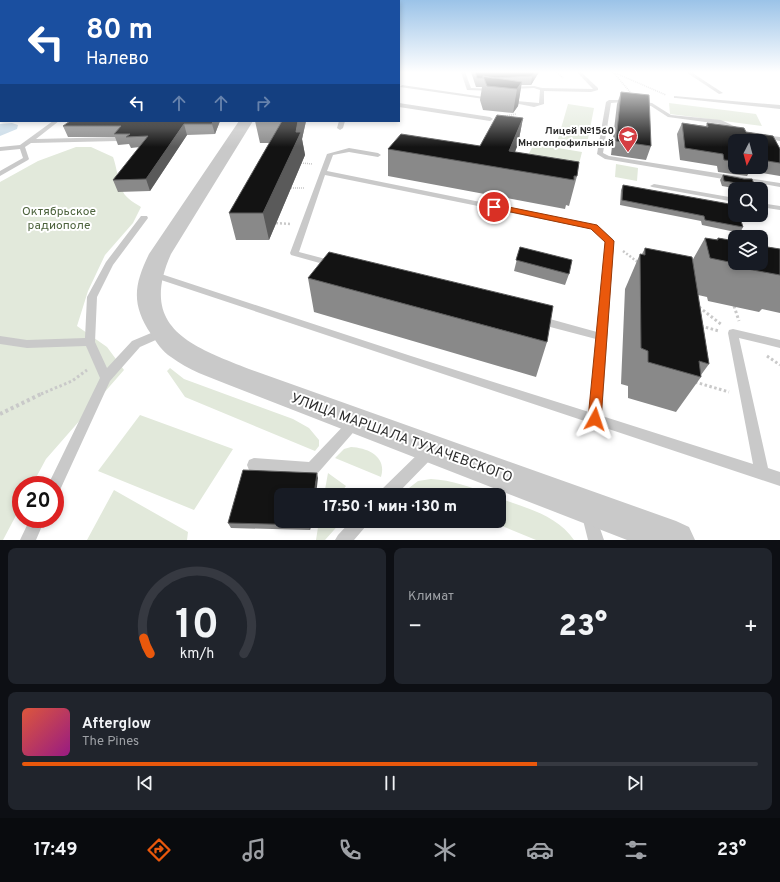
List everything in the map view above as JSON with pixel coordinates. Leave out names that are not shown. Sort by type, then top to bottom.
[{"type":"street","points":[[156,319],[148,290],[151,274],[160,254],[245,122]]},
{"type":"street","name":"УЛИЦА МАРШАЛА ТУХАЧЕВСКОГО","points":[[156,319],[174,346],[202,361],[239,377],[433,448],[676,540]]},
{"type":"lane","points":[[482,97],[495,99]]},
{"type":"lane","points":[[503,100],[534,105],[541,104],[541,97]]},
{"type":"lane","points":[[678,97],[780,107]]},
{"type":"lane","points":[[750,134],[721,122],[670,116],[652,105],[622,101],[609,102],[600,154],[607,158],[780,185]]},
{"type":"lane","points":[[780,102],[777,102],[780,107]]},
{"type":"lane","points":[[400,105],[490,119]]},
{"type":"lane","points":[[0,148],[22,147],[55,122]]},
{"type":"lane","points":[[340,128],[342,122]]},
{"type":"lane","points":[[768,138],[780,140]]},
{"type":"lane","points":[[30,141],[118,139]]},
{"type":"lane","points":[[768,140],[770,144]]},
{"type":"lane","points":[[0,174],[26,159],[22,147]]},
{"type":"lane","points":[[340,265],[294,253],[330,154],[349,150],[378,155]]},
{"type":"lane","points":[[323,172],[594,227],[610,241],[595,419]]},
{"type":"lane","points":[[654,186],[728,199]]},
{"type":"lane","points":[[768,206],[780,208]]},
{"type":"lane","points":[[106,378],[90,342],[92,297],[109,264],[144,218]]},
{"type":"lane","points":[[151,274],[411,360],[780,479]]},
{"type":"lane","points":[[532,318],[602,337]]},
{"type":"lane","points":[[59,476],[106,378],[156,319]]},
{"type":"lane","points":[[762,474],[733,334],[780,344]]},
{"type":"lane","points":[[0,340],[27,344],[90,342]]},
{"type":"lane","points":[[254,465],[312,469],[356,420]]},
{"type":"lane","points":[[393,488],[433,448]]},
{"type":"lane","points":[[586,507],[596,540]]},
{"type":"lane","points":[[28,540],[34,528]]},
{"type":"lane","points":[[343,540],[354,528]]},
{"type":"path","points":[[490,119],[530,112],[534,105]]},
{"type":"path","points":[[610,241],[640,264]]},
{"type":"path","points":[[696,305],[733,334]]},
{"type":"path","points":[[697,325],[733,334]]},
{"type":"path","points":[[762,353],[780,365]]},
{"type":"path","points":[[0,414],[53,388],[72,381],[99,361]]},
{"type":"path","points":[[689,380],[746,397]]},
{"type":"green space","points":[[669,103],[756,114],[762,126],[670,114]]},
{"type":"green space","points":[[568,104],[594,108],[587,144],[558,139]]},
{"type":"green space","points":[[534,144],[582,152],[579,164],[528,155]]},
{"type":"green space","name":"Октябрьское радиополе","points":[[76,147],[91,147],[113,157],[122,190],[130,199],[141,207],[133,223],[105,255],[88,291],[77,326],[107,347],[124,370],[46,459],[37,476],[12,476],[12,523],[3,540],[0,540],[0,182],[38,161]]},
{"type":"green space","points":[[616,164],[638,168],[637,181],[615,177]]},
{"type":"green space","points":[[170,368],[184,379],[293,419],[309,428],[319,440],[319,446],[315,451],[185,397],[167,371]]},
{"type":"green space","points":[[140,415],[233,449],[194,510],[98,471]]},
{"type":"green space","points":[[351,447],[364,449],[379,459],[382,470],[381,477],[335,458],[344,449]]},
{"type":"green space","points":[[328,473],[346,486],[344,488],[325,488]]},
{"type":"green space","points":[[431,479],[461,484],[473,488],[409,488],[418,481]]},
{"type":"green space","points":[[114,490],[188,532],[187,540],[87,540]]},
{"type":"green space","points":[[506,500],[550,518],[567,531],[574,540],[536,540],[506,528]]},
{"type":"green space","points":[[318,528],[336,528],[325,540],[316,540]]},
{"type":"water","points":[[12,123],[18,125],[17,129],[0,136],[0,124]]},
{"type":"building","points":[[620,97],[649,97],[651,146],[616,141]]},
{"type":"building","points":[[497,115],[523,118],[509,151],[579,162],[577,176],[574,176],[574,180],[388,149],[401,134],[480,146]]},
{"type":"building","points":[[69,122],[213,122],[212,124],[184,124],[146,179],[113,180],[148,136],[126,137],[130,134],[114,134],[121,126],[63,126]]},
{"type":"building","points":[[281,122],[298,122],[296,132],[301,132],[263,213],[229,213]]},
{"type":"building","points":[[682,123],[708,127],[707,123],[744,128],[746,132],[760,134],[728,134],[728,160],[724,160],[723,154],[685,148]]},
{"type":"building","points":[[768,135],[773,136],[780,149],[780,163],[768,161]]},
{"type":"building","points":[[723,175],[752,179],[753,182],[730,182],[724,181]]},
{"type":"building","points":[[623,185],[728,204],[728,222],[741,222],[743,227],[705,220],[704,216],[622,200]]},
{"type":"building","points":[[705,238],[728,240],[728,262],[710,258]]},
{"type":"building","points":[[520,247],[572,260],[569,274],[516,260]]},
{"type":"building","points":[[768,247],[780,249],[780,275],[753,270],[768,270]]},
{"type":"building","points":[[645,248],[692,257],[709,364],[699,361],[701,377],[648,362],[648,351],[641,348],[640,254],[645,255]]},
{"type":"building","points":[[329,252],[553,306],[547,342],[308,278]]},
{"type":"building","points":[[243,470],[317,473],[315,488],[274,488],[274,524],[228,523]]},
{"type":"place","name":"Лицей №1560 Многопрофильный","points":[[628,153]]},
{"type":"route","points":[[494,207],[594,227],[610,241],[595,419]]}]
